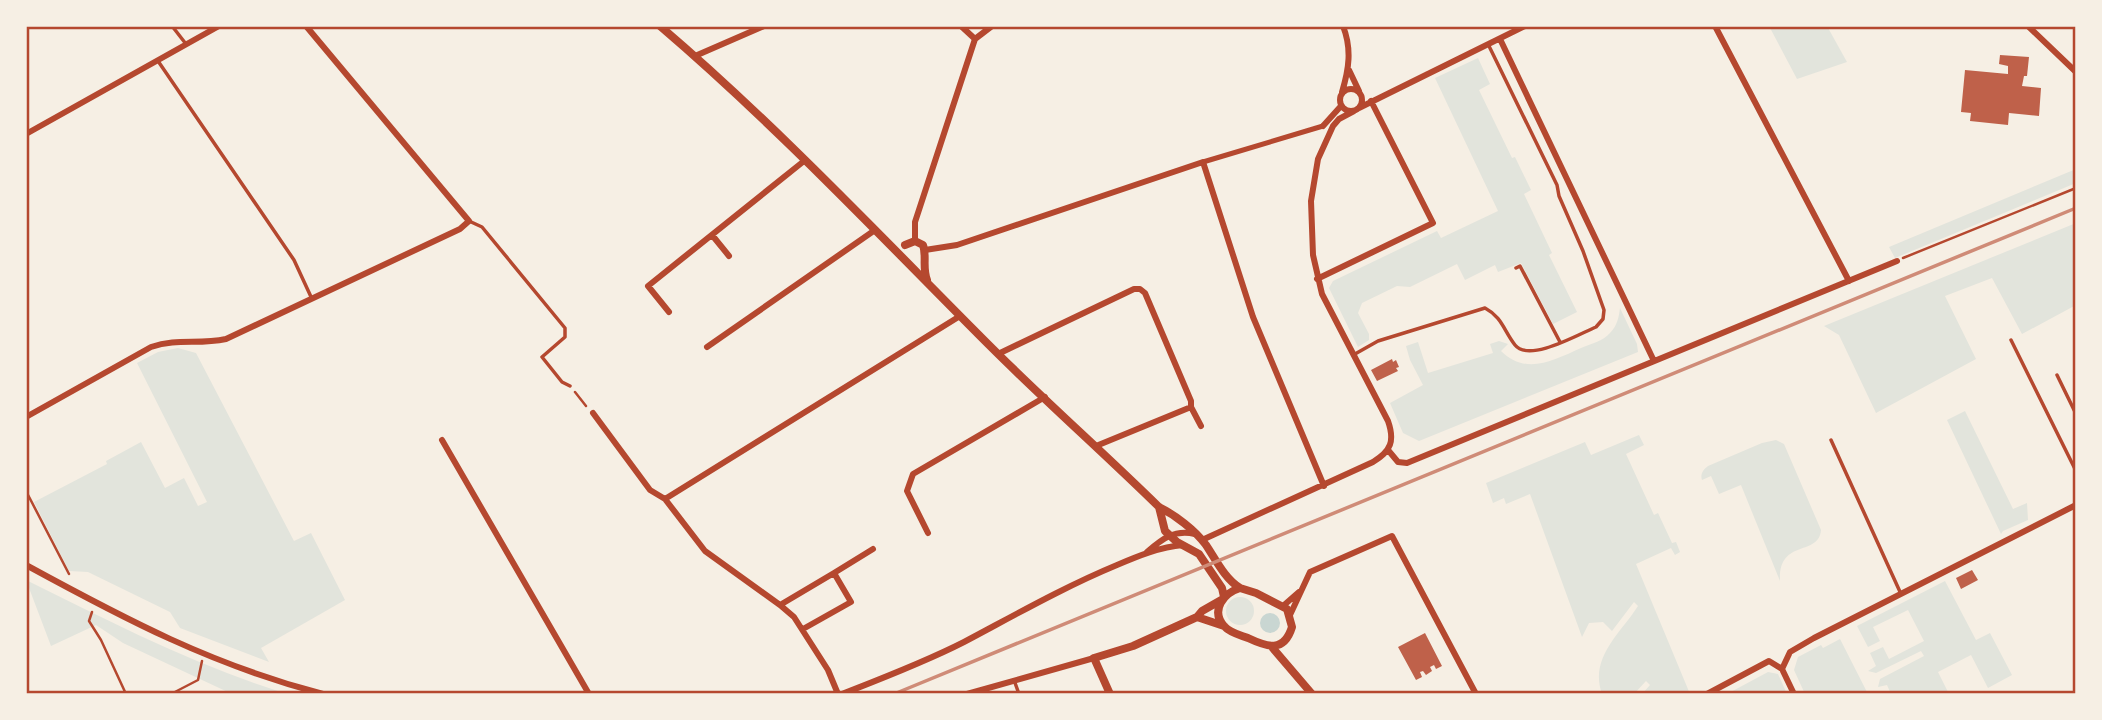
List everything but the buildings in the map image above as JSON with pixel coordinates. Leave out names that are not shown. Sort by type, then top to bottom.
[{"type":"street","points":[[26,134],[219,26]]},
{"type":"street","points":[[26,417],[151,347],[171,341],[205,344],[226,339],[460,229],[469,221],[306,26]]},
{"type":"street","points":[[660,26],[695,56],[885,238],[998,355],[1159,507],[1171,513],[1198,537],[1231,582],[1240,589],[1283,606],[1290,615],[1292,627],[1289,635],[1280,644],[1270,646]]},
{"type":"street","points":[[695,56],[764,26]]},
{"type":"street","points":[[961,26],[975,39]]},
{"type":"street","points":[[915,241],[915,222],[975,39],[992,26]]},
{"type":"street","points":[[1343,26],[1348,41],[1349,70],[1339,99],[1340,106],[1346,111],[1357,109]]},
{"type":"street","points":[[1145,553],[1169,535],[1181,531],[1198,537],[1324,486],[1373,462],[1388,450],[1393,438],[1388,421],[1322,294],[1317,279],[1313,255],[1311,201],[1318,159],[1339,119],[1525,26]]},
{"type":"street","points":[[1715,26],[1849,281]]},
{"type":"street","points":[[2028,26],[2076,72]]},
{"type":"street","points":[[1500,39],[1654,361]]},
{"type":"street","points":[[1349,70],[1361,95],[1357,109]]},
{"type":"street","points":[[1317,279],[1433,223],[1371,101],[1349,88],[1342,92]]},
{"type":"street","points":[[907,261],[920,261],[924,253],[957,245],[1203,162],[1323,127],[1340,106]]},
{"type":"street","points":[[669,312],[648,286],[804,161]]},
{"type":"street","points":[[1203,162],[1253,317],[1324,486]]},
{"type":"street","points":[[707,347],[875,230]]},
{"type":"street","points":[[712,235],[729,256]]},
{"type":"street","points":[[885,238],[905,245],[915,241],[921,243],[924,272],[930,284]]},
{"type":"street","points":[[905,245],[902,251],[907,261]]},
{"type":"street","points":[[1388,450],[1398,462],[1407,463],[1897,261]]},
{"type":"street","points":[[998,355],[1134,289],[1140,289],[1145,293],[1201,426]]},
{"type":"street","points":[[665,499],[960,316]]},
{"type":"street","points":[[928,533],[907,491],[913,474],[1045,397]]},
{"type":"street","points":[[1096,446],[1191,407]]},
{"type":"street","points":[[593,414],[650,490],[665,499],[705,551],[780,605],[803,629],[840,694],[962,643],[1050,595],[1145,553],[1183,545]]},
{"type":"street","points":[[442,440],[589,694]]},
{"type":"street","points":[[1782,668],[1790,652],[2076,505]]},
{"type":"street","points":[[1159,507],[1165,531],[1199,554],[1222,588],[1224,598],[1218,615],[1224,626],[1231,632],[1270,646],[1312,694]]},
{"type":"street","points":[[1283,606],[1299,592],[1310,572],[1392,536],[1476,694]]},
{"type":"street","points":[[780,605],[873,549]]},
{"type":"street","points":[[26,565],[142,628],[197,652],[249,672],[323,694]]},
{"type":"street","points":[[803,629],[851,601],[834,573]]},
{"type":"street","points":[[967,694],[1133,646],[1197,617],[1202,611],[1240,589]]},
{"type":"street","points":[[1290,615],[1299,598],[1299,592]]},
{"type":"street","points":[[1197,617],[1224,626]]},
{"type":"street","points":[[1094,658],[1110,694]]},
{"type":"street","points":[[1707,694],[1769,661],[1782,668],[1794,694]]},
{"type":"lane","points":[[172,26],[187,45]]},
{"type":"lane","points":[[1353,354],[1378,341],[1485,308],[1495,313],[1522,351],[1537,352],[1596,327],[1603,318],[1604,310],[1557,185],[1488,44]]},
{"type":"lane","points":[[158,61],[293,260],[312,299]]},
{"type":"lane","points":[[469,221],[482,227],[565,328],[565,337],[542,357],[562,382],[570,386]]},
{"type":"lane","points":[[1516,268],[1520,266],[1560,342]]},
{"type":"lane","points":[[2011,340],[2076,471]]},
{"type":"lane","points":[[2057,375],[2076,414]]},
{"type":"lane","points":[[1831,440],[1900,594]]},
{"type":"lane","points":[[1014,680],[1019,694]]},
{"type":"path","points":[[1897,261],[2076,188]]},
{"type":"path","points":[[570,386],[593,414]]},
{"type":"path","points":[[26,491],[69,575]]},
{"type":"path","points":[[93,610],[89,621],[101,640],[126,694]]},
{"type":"path","points":[[171,694],[198,680],[202,661]]},
{"type":"shaded area","points":[[1769,26],[1827,26],[1847,62],[1797,79]]},
{"type":"shaded area","points":[[1478,58],[1490,84],[1479,90],[1531,190],[1524,194],[1552,253],[1549,255],[1577,312],[1553,324],[1521,263],[1498,272],[1495,265],[1465,280],[1457,264],[1410,287],[1397,286],[1362,303],[1358,313],[1369,334],[1369,340],[1358,347],[1329,288],[1333,281],[1437,231],[1441,238],[1498,211],[1435,78]]},
{"type":"shaded area","points":[[2076,169],[2076,183],[1895,258],[1889,247]]},
{"type":"shaded area","points":[[2076,223],[2076,305],[2022,334],[1992,278],[1945,296],[1976,359],[1876,413],[1839,335],[1824,326]]},
{"type":"shaded area","points":[[1620,308],[1637,344],[1638,352],[1419,441],[1403,433],[1390,403],[1423,385],[1406,346],[1418,342],[1428,373],[1493,353],[1490,344],[1499,341],[1508,344],[1501,351],[1511,359],[1520,363],[1540,363],[1604,338],[1614,327]]},
{"type":"shaded area","points":[[178,348],[196,353],[294,541],[311,533],[345,600],[261,648],[269,662],[180,628],[170,612],[88,572],[69,571],[34,502],[107,464],[106,461],[141,442],[165,488],[184,478],[198,506],[207,502],[137,363],[158,352]]},
{"type":"shaded area","points":[[1965,411],[2013,509],[2027,503],[2028,520],[2001,534],[1947,420]]},
{"type":"shaded area","points":[[1639,435],[1644,445],[1626,454],[1654,515],[1658,513],[1672,543],[1676,542],[1680,552],[1675,555],[1671,548],[1636,564],[1690,694],[1642,694],[1650,685],[1646,681],[1634,694],[1602,694],[1599,681],[1603,658],[1638,606],[1634,602],[1612,631],[1603,622],[1589,623],[1582,637],[1530,494],[1506,504],[1504,498],[1493,503],[1486,483],[1585,442],[1591,455]]},
{"type":"shaded area","points":[[1776,440],[1784,444],[1821,530],[1819,538],[1813,543],[1785,559],[1780,581],[1741,485],[1719,494],[1711,476],[1702,480],[1701,476],[1708,466],[1762,443]]},
{"type":"shaded area","points":[[26,580],[187,657],[287,694],[232,694],[123,643],[96,625],[51,646]]},
{"type":"shaded area","points":[[1945,581],[1976,640],[1990,633],[2012,675],[1988,688],[1971,655],[1938,672],[1949,694],[1891,694],[1887,685],[1878,687],[1880,679],[1924,656],[1921,651],[1876,673],[1868,671],[1876,666],[1870,653],[1883,647],[1889,659],[1924,641],[1908,610],[1873,627],[1880,641],[1868,647],[1857,626]]},
{"type":"shaded area","points":[[1240,597],[1250,601],[1254,611],[1250,621],[1240,625],[1230,621],[1226,611],[1230,601]]},
{"type":"shaded area","points":[[1270,613],[1277,616],[1280,623],[1277,630],[1270,633],[1263,630],[1260,623],[1263,616]]},
{"type":"shaded area","points":[[1840,639],[1868,694],[1805,694],[1794,670],[1798,657]]},
{"type":"shaded area","points":[[1768,672],[1778,674],[1787,694],[1727,694]]},
{"type":"railway","points":[[894,694],[2076,208]]}]
